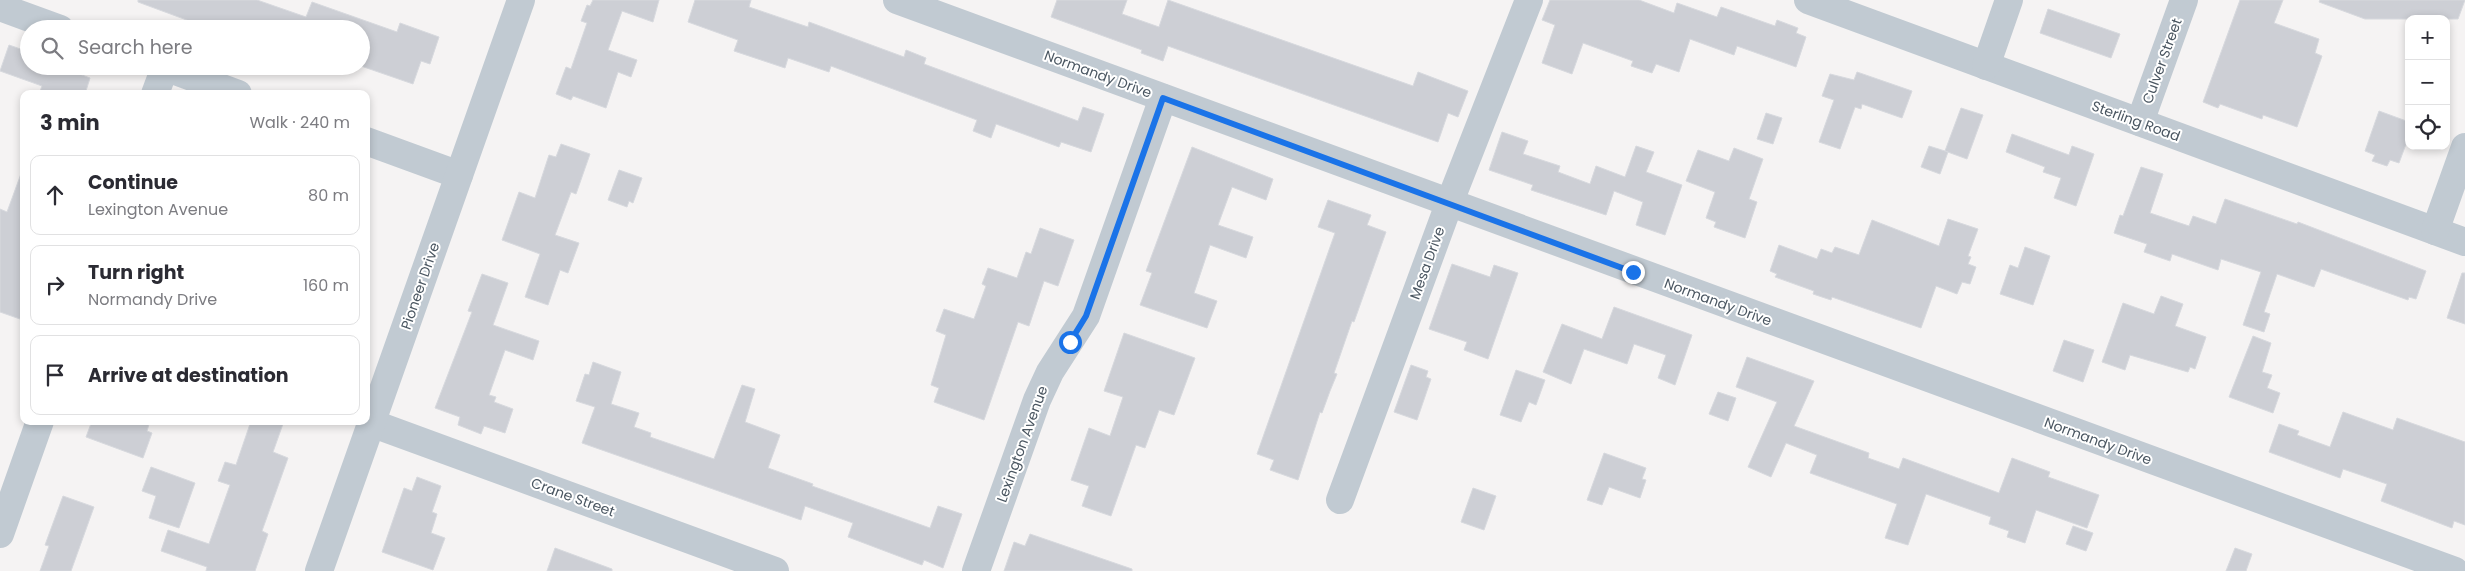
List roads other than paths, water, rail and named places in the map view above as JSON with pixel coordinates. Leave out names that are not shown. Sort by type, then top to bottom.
[{"type":"street","name":"Pioneer Drive","points":[[318,571],[521,0]]},
{"type":"street","name":"Normandy Drive","points":[[897,0],[1449,204],[2455,571]]},
{"type":"street","name":"Mesa Drive","points":[[1340,500],[1449,204],[1529,0]]},
{"type":"street","name":"Sterling Road","points":[[1808,0],[2465,242]]},
{"type":"street","points":[[1986,66],[2009,0]]},
{"type":"street","name":"Culver Street","points":[[2140,122],[2184,0]]},
{"type":"street","points":[[0,7],[35,20]]},
{"type":"street","points":[[156,90],[161,75]]},
{"type":"street","points":[[186,75],[227,90]]},
{"type":"street","name":"Lexington Avenue","points":[[976,571],[1037,400],[1050,372],[1086,316],[1163,98]]},
{"type":"street","points":[[370,142],[459,175]]},
{"type":"street","points":[[2435,231],[2465,147]]},
{"type":"street","name":"Crane Street","points":[[372,423],[775,571]]},
{"type":"street","points":[[0,534],[39,425]]}]
